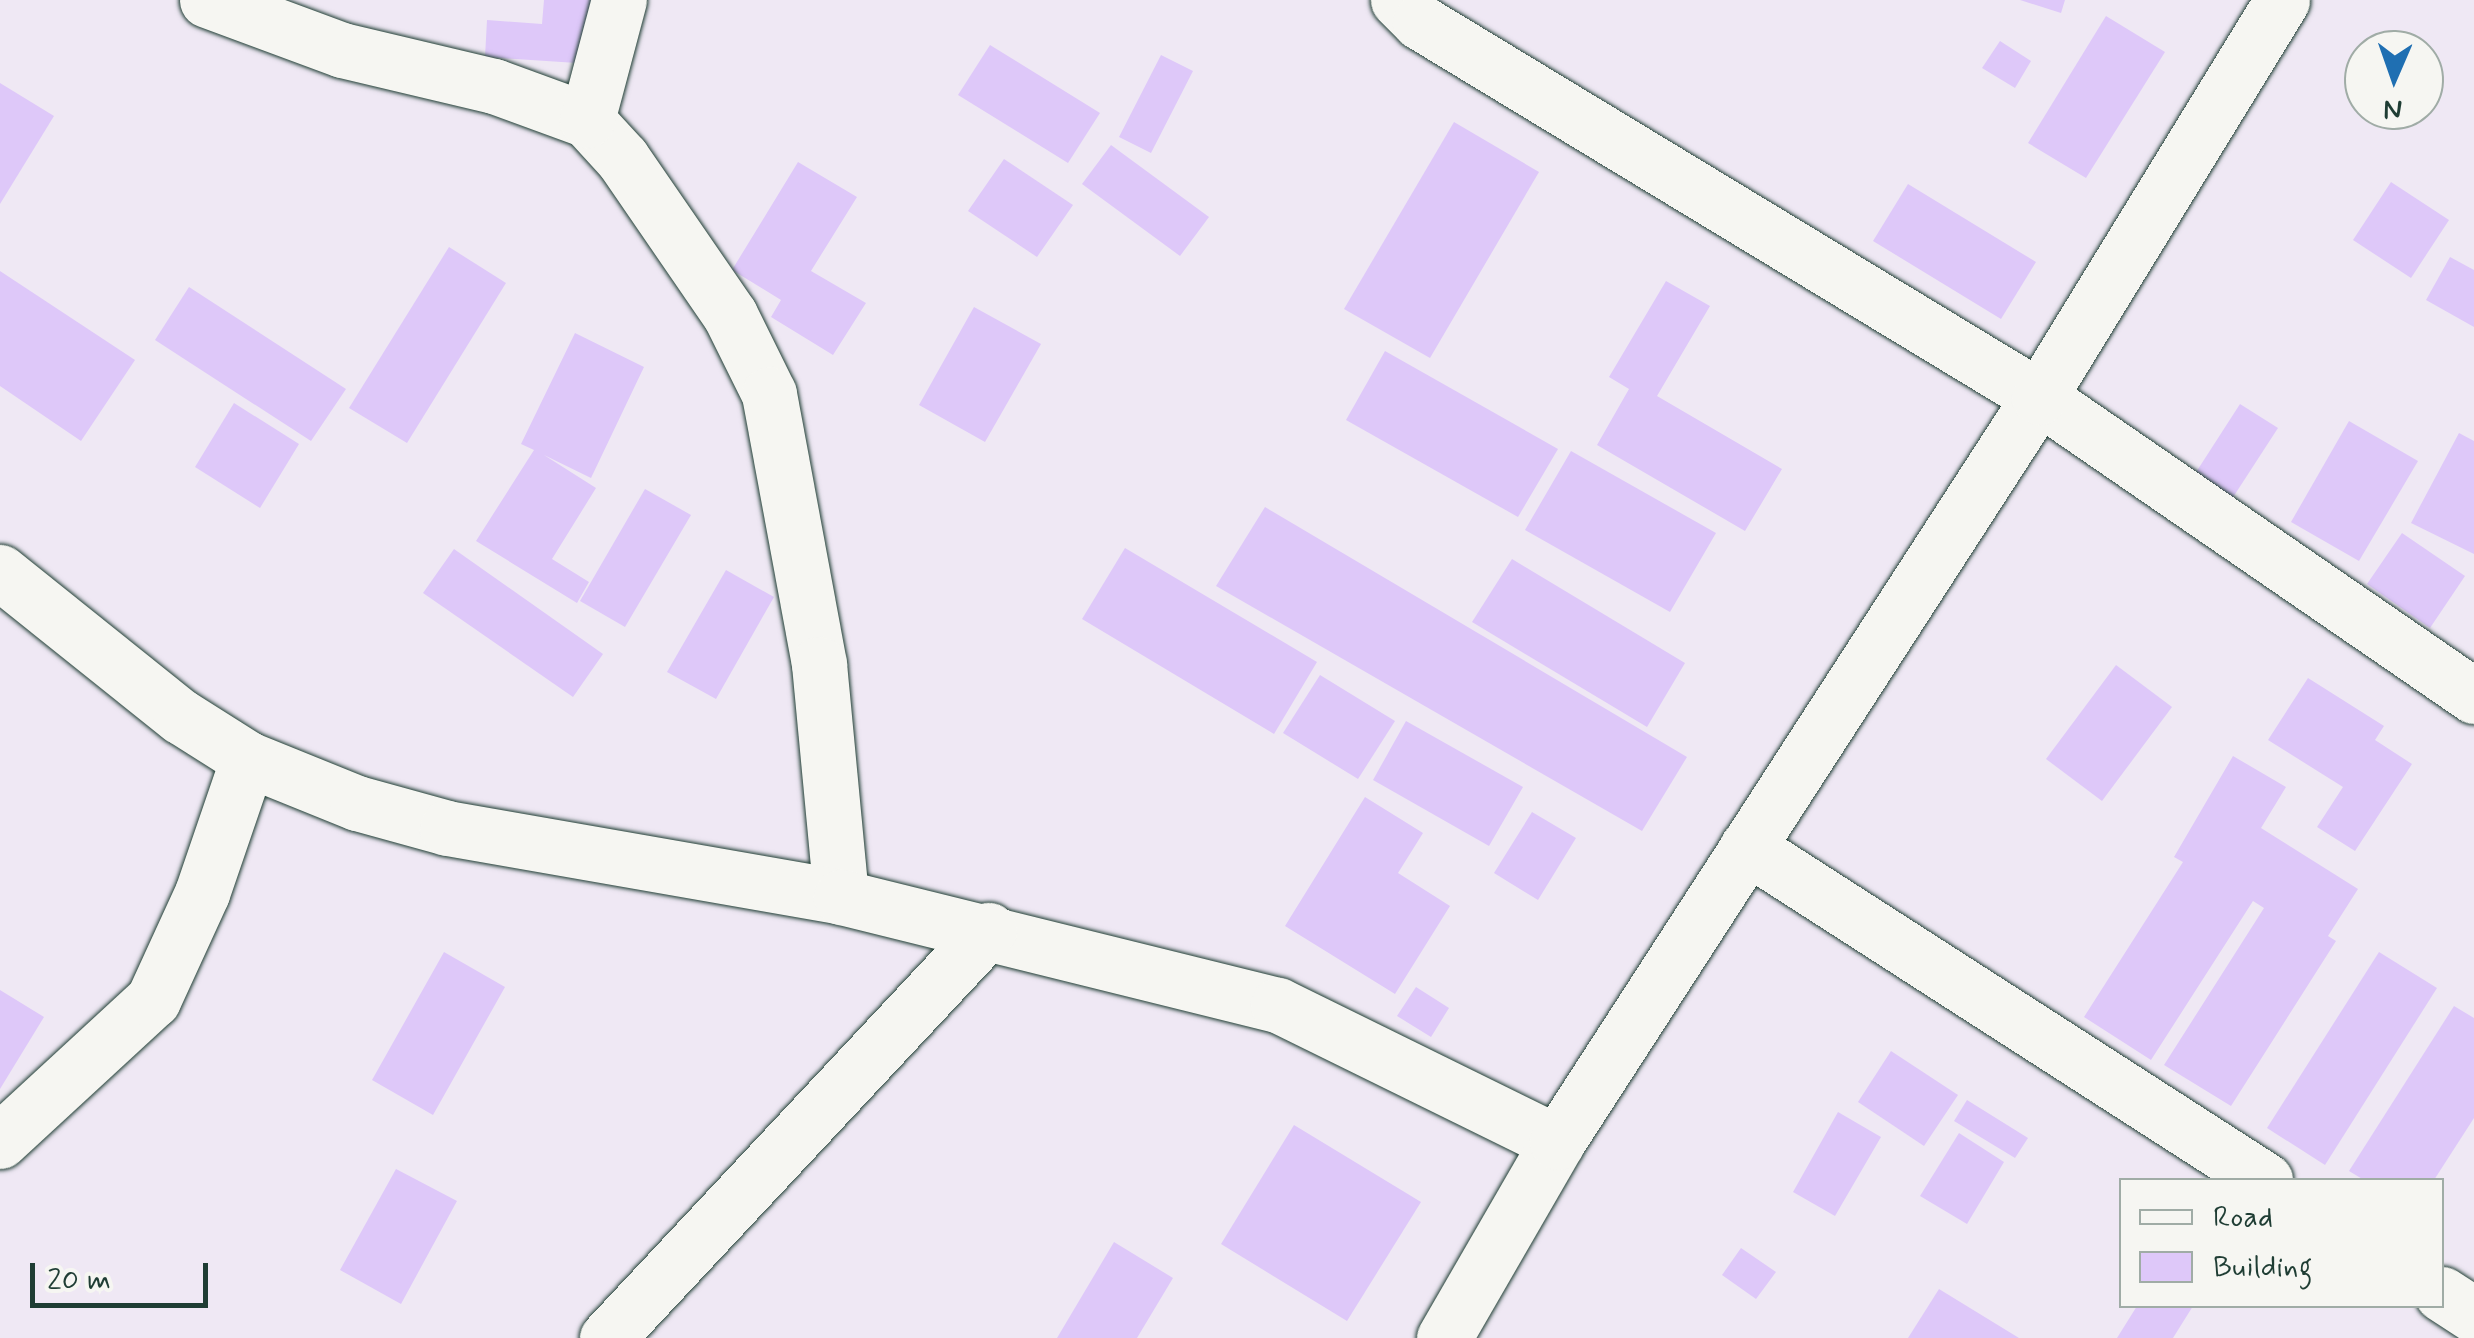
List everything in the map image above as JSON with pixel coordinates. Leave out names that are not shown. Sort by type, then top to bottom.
[{"type":"street","points":[[207,0],[342,50],[494,86],[586,120],[622,158],[730,315],[769,394],[819,664],[841,897]]},
{"type":"street","points":[[586,120],[619,0]]},
{"type":"street","points":[[1398,0],[1420,22],[2039,398],[2474,696]]},
{"type":"street","points":[[1444,1338],[1557,1142],[2039,398],[2282,0]]},
{"type":"street","points":[[0,572],[180,716],[248,759],[447,828],[841,897],[989,930],[1278,1005],[1557,1142]]},
{"type":"street","points":[[0,1140],[152,1000],[202,892],[248,759]]},
{"type":"street","points":[[1747,847],[2262,1178]]},
{"type":"street","points":[[607,1338],[989,930]]},
{"type":"street","points":[[2444,1295],[2474,1315]]},
{"type":"building","points":[[544,0],[596,0],[592,64],[485,57],[487,20],[542,24]]},
{"type":"building","points":[[2020,0],[2065,0],[2061,13]]},
{"type":"building","points":[[2106,16],[2165,52],[2086,178],[2028,143]]},
{"type":"building","points":[[2000,41],[2031,61],[2015,88],[1982,68]]},
{"type":"building","points":[[990,45],[1100,113],[1068,163],[958,95]]},
{"type":"building","points":[[1161,55],[1193,71],[1151,153],[1119,137]]},
{"type":"building","points":[[0,83],[54,116],[0,204]]},
{"type":"building","points":[[1454,122],[1539,172],[1430,358],[1344,309]]},
{"type":"building","points":[[1111,145],[1209,217],[1180,256],[1082,184]]},
{"type":"building","points":[[1004,159],[1073,205],[1037,257],[968,211]]},
{"type":"building","points":[[798,162],[857,197],[811,271],[866,303],[833,355],[771,317],[781,300],[732,270]]},
{"type":"building","points":[[2391,182],[2449,220],[2411,278],[2353,240]]},
{"type":"building","points":[[1908,184],[2036,262],[2001,319],[1873,241]]},
{"type":"building","points":[[449,247],[506,283],[407,443],[349,408]]},
{"type":"building","points":[[2450,257],[2474,270],[2474,327],[2426,300]]},
{"type":"building","points":[[0,271],[135,360],[81,441],[0,386]]},
{"type":"building","points":[[1666,281],[1710,306],[1657,396],[1782,469],[1745,531],[1597,445],[1629,389],[1609,377]]},
{"type":"building","points":[[189,287],[346,389],[311,441],[155,340]]},
{"type":"building","points":[[974,307],[1041,344],[985,442],[919,405]]},
{"type":"building","points":[[575,333],[644,367],[591,478],[544,455],[596,488],[552,559],[589,582],[577,603],[476,541],[534,450],[521,444]]},
{"type":"building","points":[[1385,351],[1558,449],[1518,517],[1346,420]]},
{"type":"building","points":[[234,403],[299,444],[260,508],[195,467]]},
{"type":"building","points":[[2240,404],[2278,428],[2228,505],[2191,480]]},
{"type":"building","points":[[2349,421],[2418,461],[2359,561],[2291,522]]},
{"type":"building","points":[[2459,433],[2474,441],[2474,554],[2411,523]]},
{"type":"building","points":[[1571,451],[1716,533],[1670,612],[1525,530]]},
{"type":"building","points":[[645,489],[691,515],[625,627],[580,601]]},
{"type":"building","points":[[1265,507],[1687,757],[1642,831],[1216,586]]},
{"type":"building","points":[[2402,533],[2465,576],[2430,628],[2367,584]]},
{"type":"building","points":[[1125,548],[1317,662],[1274,734],[1082,619]]},
{"type":"building","points":[[454,549],[603,654],[573,697],[423,593]]},
{"type":"building","points":[[1512,559],[1685,663],[1647,727],[1472,622]]},
{"type":"building","points":[[726,570],[774,597],[716,699],[667,672]]},
{"type":"building","points":[[2116,665],[2172,707],[2102,801],[2046,759]]},
{"type":"building","points":[[1320,675],[1395,721],[1358,779],[1283,733]]},
{"type":"building","points":[[2308,678],[2384,726],[2375,740],[2412,764],[2355,851],[2317,827],[2343,787],[2268,740]]},
{"type":"building","points":[[1406,721],[1523,787],[1489,846],[1373,780]]},
{"type":"building","points":[[2233,756],[2286,787],[2261,828],[2358,889],[2328,936],[2336,941],[2231,1106],[2164,1065],[2264,908],[2253,901],[2151,1060],[2084,1017],[2183,862],[2174,857]]},
{"type":"building","points":[[1365,797],[1423,833],[1398,873],[1450,906],[1395,994],[1285,926]]},
{"type":"building","points":[[1532,812],[1576,838],[1538,900],[1494,873]]},
{"type":"building","points":[[444,952],[505,987],[433,1115],[372,1080]]},
{"type":"building","points":[[2379,952],[2437,988],[2325,1165],[2267,1128]]},
{"type":"building","points":[[1416,987],[1449,1008],[1431,1037],[1397,1016]]},
{"type":"building","points":[[0,990],[44,1017],[0,1089]]},
{"type":"building","points":[[2454,1006],[2474,1018],[2474,1118],[2435,1178],[2361,1178],[2349,1171]]},
{"type":"building","points":[[1891,1051],[1958,1095],[1924,1146],[1858,1102]]},
{"type":"building","points":[[1967,1100],[2028,1138],[2015,1158],[1954,1121]]},
{"type":"building","points":[[1838,1112],[1881,1137],[1835,1216],[1793,1192]]},
{"type":"building","points":[[1294,1125],[1421,1202],[1347,1321],[1221,1244]]},
{"type":"building","points":[[1959,1133],[2004,1162],[1967,1224],[1920,1196]]},
{"type":"building","points":[[396,1169],[457,1201],[401,1304],[340,1270]]},
{"type":"building","points":[[1114,1242],[1173,1278],[1137,1338],[1057,1338]]},
{"type":"building","points":[[1741,1248],[1776,1272],[1756,1299],[1722,1275]]},
{"type":"building","points":[[1939,1289],[2019,1338],[1908,1338]]},
{"type":"building","points":[[2136,1308],[2192,1308],[2173,1338],[2117,1338]]}]
